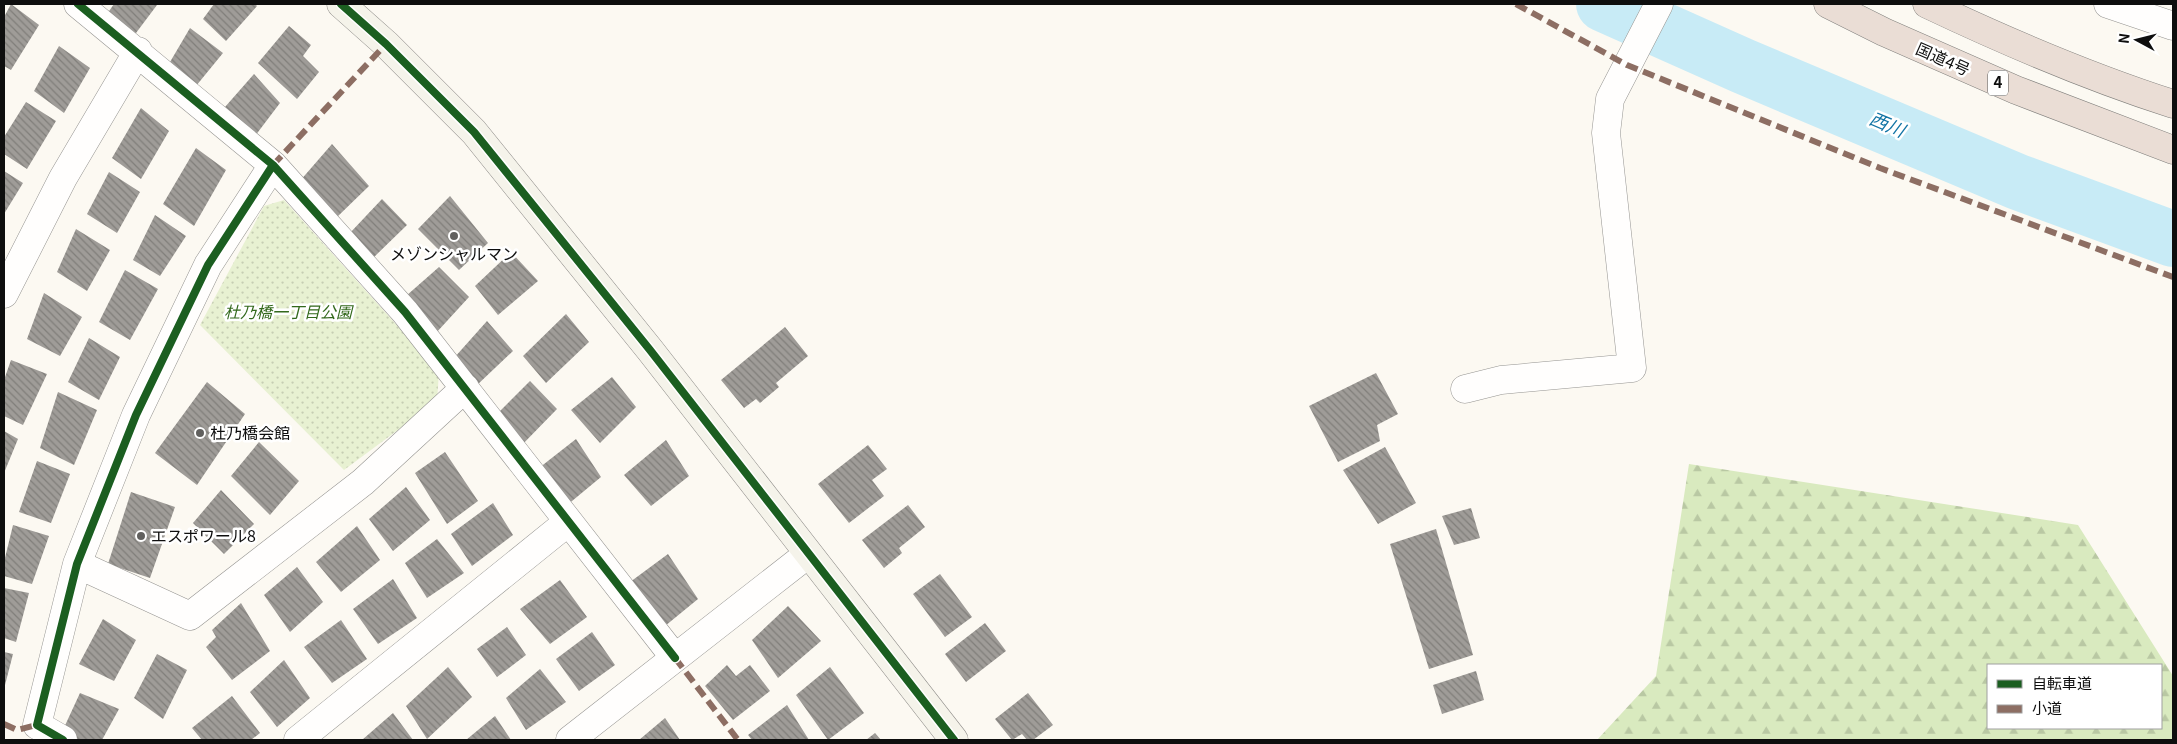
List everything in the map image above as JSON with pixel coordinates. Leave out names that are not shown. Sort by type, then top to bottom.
[{"type":"highway","name":"国道4号","points":[[1828,4],[1884,32],[2016,90],[2153,145],[2173,150]]},
{"type":"highway","points":[[1926,4],[1988,32],[2127,89],[2173,104]]},
{"type":"street","points":[[78,4],[138,51],[272,165],[405,312],[675,658]]},
{"type":"street","points":[[341,4],[386,44],[474,132],[650,350],[954,740]]},
{"type":"street","points":[[1465,389],[1501,380],[1632,368],[1606,133],[1610,99],[1659,4]]},
{"type":"street","points":[[2108,4],[2173,26]]},
{"type":"street","points":[[4,294],[63,178],[138,51]]},
{"type":"street","points":[[64,740],[37,726],[77,564],[136,415],[208,265],[272,165]]},
{"type":"street","points":[[77,564],[190,616],[363,482],[465,388]]},
{"type":"street","points":[[298,740],[568,522]]},
{"type":"street","points":[[570,740],[808,554]]},
{"type":"green space","name":"杜乃橋一丁目公園","points":[[284,200],[439,372],[437,401],[344,470],[200,325],[264,206]]},
{"type":"green space","points":[[1689,464],[2078,525],[2173,676],[2173,740],[1597,740],[1656,676]]},
{"type":"building","points":[[11,4],[39,25],[11,70],[4,66],[4,17]]},
{"type":"building","points":[[114,4],[157,5],[133,37],[107,14]]},
{"type":"building","points":[[214,4],[255,4],[257,6],[226,41],[203,19]]},
{"type":"building","points":[[289,26],[311,45],[303,56],[319,72],[297,99],[258,63]]},
{"type":"building","points":[[190,28],[223,53],[196,86],[170,62]]},
{"type":"building","points":[[59,46],[90,68],[64,113],[34,91]]},
{"type":"building","points":[[254,74],[280,103],[255,136],[225,107]]},
{"type":"building","points":[[26,102],[56,121],[27,169],[4,154],[4,137]]},
{"type":"building","points":[[141,108],[169,131],[141,179],[112,158]]},
{"type":"building","points":[[332,144],[369,186],[335,219],[299,182]]},
{"type":"building","points":[[196,148],[226,170],[194,226],[163,204]]},
{"type":"building","points":[[4,171],[23,183],[4,214]]},
{"type":"building","points":[[109,172],[140,192],[117,233],[87,214]]},
{"type":"building","name":"メゾンシャルマン","points":[[450,196],[488,243],[459,270],[418,229]]},
{"type":"building","points":[[382,199],[407,225],[372,259],[349,234]]},
{"type":"building","points":[[155,215],[186,236],[160,276],[133,260]]},
{"type":"building","points":[[76,229],[110,250],[87,291],[57,272]]},
{"type":"building","points":[[511,252],[538,281],[498,315],[475,286]]},
{"type":"building","points":[[439,267],[469,297],[436,333],[406,296]]},
{"type":"building","points":[[125,270],[158,289],[130,340],[99,322]]},
{"type":"building","points":[[44,293],[82,317],[60,356],[27,339]]},
{"type":"building","points":[[566,314],[589,342],[546,383],[523,356]]},
{"type":"building","points":[[487,321],[513,351],[476,386],[454,358]]},
{"type":"building","points":[[785,327],[808,356],[776,383],[779,387],[760,403],[756,399],[744,408],[721,380]]},
{"type":"building","points":[[89,338],[120,357],[99,400],[68,382]]},
{"type":"building","points":[[11,360],[47,374],[23,425],[4,416],[4,380]]},
{"type":"building","points":[[1376,373],[1398,414],[1377,425],[1380,441],[1338,462],[1309,406]]},
{"type":"building","points":[[612,377],[636,407],[600,443],[571,410]]},
{"type":"building","points":[[530,381],[557,409],[519,448],[496,415]]},
{"type":"building","name":"杜乃橋会館","points":[[207,382],[245,414],[197,485],[155,453]]},
{"type":"building","points":[[58,392],[97,410],[74,465],[40,448]]},
{"type":"building","points":[[4,431],[18,439],[4,473]]},
{"type":"building","points":[[576,439],[601,477],[566,506],[539,468]]},
{"type":"building","points":[[666,440],[689,476],[651,506],[624,475]]},
{"type":"building","points":[[259,442],[299,481],[270,515],[231,476]]},
{"type":"building","points":[[868,445],[887,469],[872,480],[884,496],[849,523],[818,484]]},
{"type":"building","points":[[1385,447],[1416,503],[1378,524],[1343,470]]},
{"type":"building","points":[[445,452],[478,501],[447,524],[415,473]]},
{"type":"building","points":[[37,461],[70,474],[51,523],[19,512]]},
{"type":"building","points":[[406,487],[430,520],[393,551],[369,519]]},
{"type":"building","points":[[221,490],[254,524],[224,554],[193,523]]},
{"type":"building","name":"エスポワール8","points":[[131,492],[175,507],[150,578],[108,564]]},
{"type":"building","points":[[493,503],[513,535],[472,566],[451,534]]},
{"type":"building","points":[[908,505],[925,527],[899,548],[902,553],[884,568],[862,540]]},
{"type":"building","points":[[1471,508],[1480,538],[1454,545],[1442,516]]},
{"type":"building","points":[[13,525],[49,536],[32,584],[4,576],[4,562]]},
{"type":"building","points":[[357,526],[380,560],[341,592],[316,562]]},
{"type":"building","points":[[1436,529],[1473,655],[1429,669],[1390,544]]},
{"type":"building","points":[[437,539],[464,573],[427,598],[405,563]]},
{"type":"building","points":[[668,554],[698,599],[665,626],[626,585]]},
{"type":"building","points":[[297,567],[323,602],[290,632],[264,595]]},
{"type":"building","points":[[940,574],[972,617],[945,637],[913,594]]},
{"type":"building","points":[[393,579],[417,618],[378,644],[353,609]]},
{"type":"building","points":[[560,580],[587,617],[550,644],[520,609]]},
{"type":"building","points":[[4,588],[29,593],[16,642],[4,638]]},
{"type":"building","points":[[241,603],[270,651],[232,680],[206,647],[216,637],[212,630]]},
{"type":"building","points":[[788,606],[821,641],[778,678],[752,640]]},
{"type":"building","points":[[103,619],[136,640],[114,681],[79,664]]},
{"type":"building","points":[[341,620],[367,659],[332,683],[304,647]]},
{"type":"building","points":[[985,623],[1006,651],[966,682],[945,654]]},
{"type":"building","points":[[507,627],[526,655],[497,677],[477,649]]},
{"type":"building","points":[[592,632],[615,665],[579,691],[556,659]]},
{"type":"building","points":[[4,652],[13,654],[4,689]]},
{"type":"building","points":[[157,654],[187,670],[163,719],[134,698]]},
{"type":"building","points":[[284,660],[310,698],[277,727],[250,692]]},
{"type":"building","points":[[727,665],[736,676],[750,665],[770,691],[733,720],[705,686]]},
{"type":"building","points":[[448,667],[472,697],[427,739],[406,706]]},
{"type":"building","points":[[830,667],[864,713],[828,740],[796,695]]},
{"type":"building","points":[[540,669],[566,702],[526,730],[506,698]]},
{"type":"building","points":[[1476,671],[1484,700],[1442,714],[1433,685]]},
{"type":"building","points":[[80,693],[119,709],[102,740],[80,740],[62,732]]},
{"type":"building","points":[[1028,693],[1053,725],[1033,740],[1027,740],[1022,734],[1012,740],[995,719]]},
{"type":"building","points":[[232,696],[260,733],[251,740],[202,740],[192,728]]},
{"type":"building","points":[[787,705],[809,740],[752,740],[748,735]]},
{"type":"building","points":[[393,713],[413,740],[362,740]]},
{"type":"building","points":[[495,716],[511,740],[466,740]]},
{"type":"building","points":[[665,718],[680,740],[639,740]]},
{"type":"building","points":[[875,733],[881,740],[866,740]]},
{"type":"waterway","name":"西川","points":[[1604,4],[1743,66],[2018,182],[2173,239]]},
{"type":"marked path","points":[[1516,4],[1627,65],[1880,168],[2173,277]]},
{"type":"marked path","points":[[273,165],[386,44]]},
{"type":"marked path","points":[[675,658],[738,740]]},
{"type":"marked path","points":[[4,724],[17,730],[37,725]]},
{"type":"cycle path","points":[[78,4],[273,165],[405,312],[675,658]]},
{"type":"cycle path","points":[[341,4],[386,44],[474,132],[650,350],[954,740]]},
{"type":"cycle path","points":[[63,740],[37,725],[77,564],[136,415],[208,265],[273,165]]},
{"type":"place","name":"メゾンシャルマン","points":[[454,236]]},
{"type":"place","name":"杜乃橋会館","points":[[200,433]]},
{"type":"place","name":"エスポワール8","points":[[141,536]]}]
